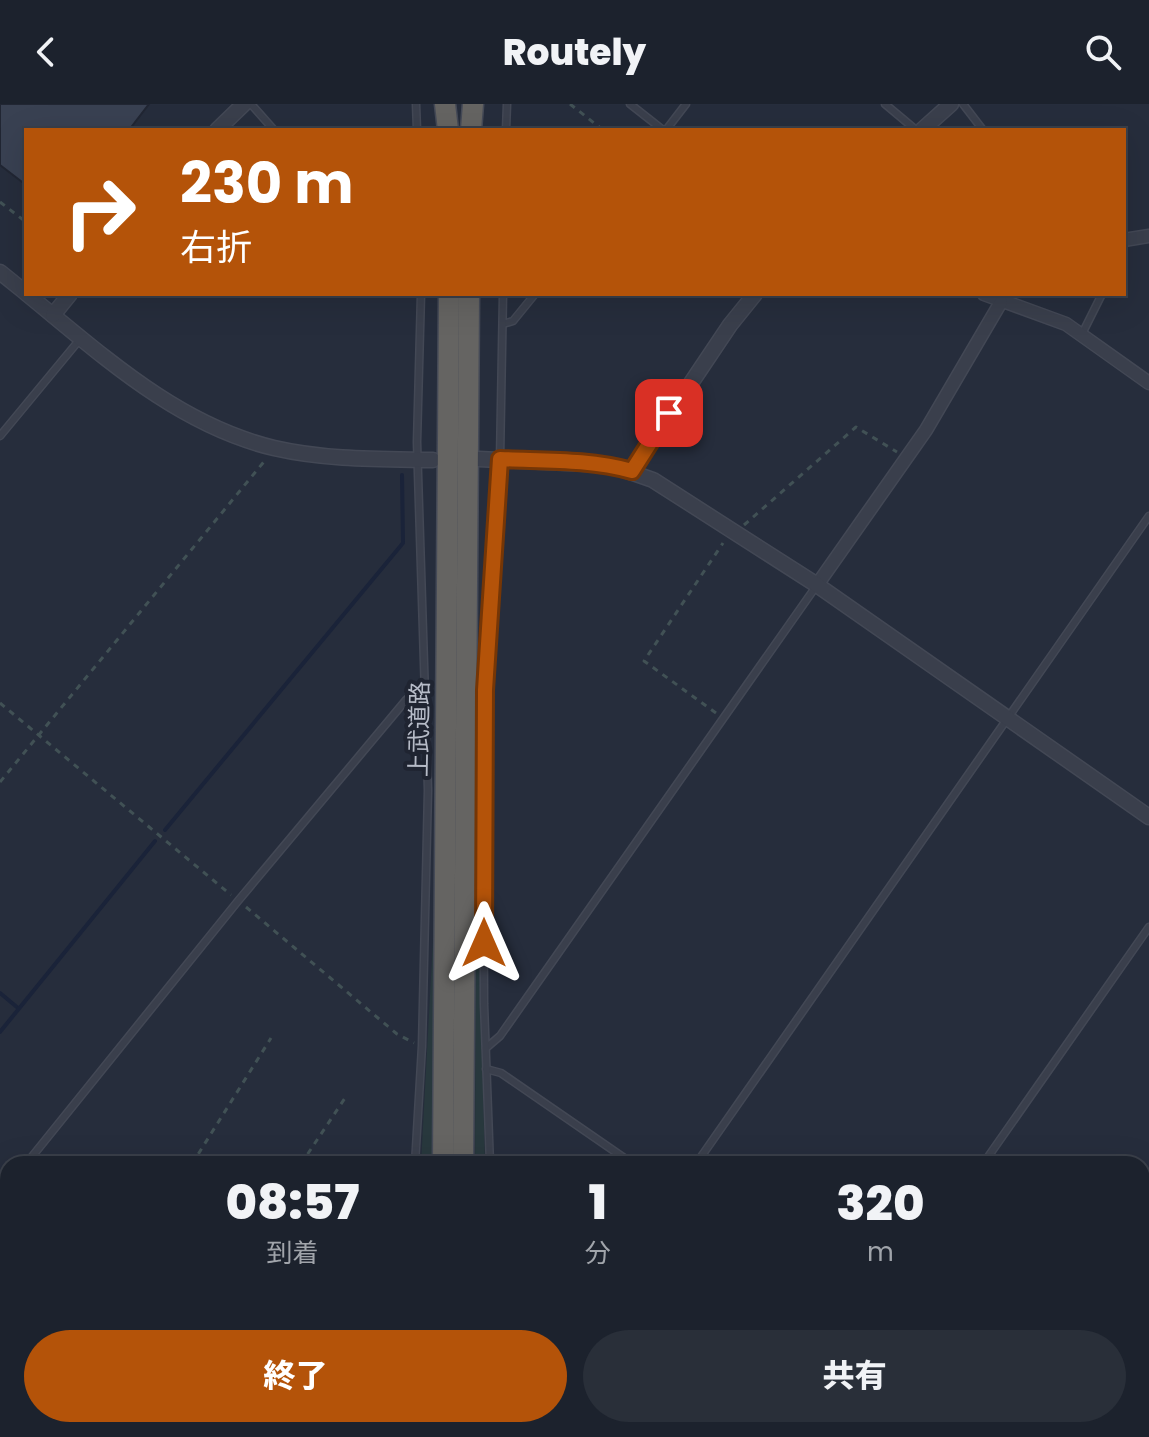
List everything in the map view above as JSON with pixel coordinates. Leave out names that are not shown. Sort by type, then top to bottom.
[{"type":"highway","points":[[448,104],[449,128]]},
{"type":"highway","points":[[471,128],[472,104]]},
{"type":"highway","name":"上武道路","points":[[449,296],[463,1156]]},
{"type":"highway","name":"上武道路","points":[[443,1156],[469,296]]},
{"type":"street","points":[[219,128],[244,104]]},
{"type":"street","points":[[924,128],[951,104]]},
{"type":"street","points":[[1126,240],[1149,236]]},
{"type":"street","points":[[0,272],[24,292]]},
{"type":"street","points":[[29,296],[127,374],[189,416],[222,431],[272,447],[332,457],[433,460]]},
{"type":"street","points":[[53,315],[68,296]]},
{"type":"street","points":[[632,471],[730,325],[753,296]]},
{"type":"street","points":[[988,296],[1066,324],[1149,383]]},
{"type":"street","points":[[817,585],[926,430],[1001,302]]},
{"type":"street","points":[[479,459],[610,465],[632,471],[676,494],[817,585],[1149,817]]},
{"type":"lane","points":[[251,104],[272,128]]},
{"type":"lane","points":[[416,104],[417,128]]},
{"type":"lane","points":[[506,128],[507,104]]},
{"type":"lane","points":[[630,104],[661,128]]},
{"type":"lane","points":[[666,128],[686,104]]},
{"type":"lane","points":[[885,104],[914,128]]},
{"type":"lane","points":[[963,104],[981,128]]},
{"type":"lane","points":[[421,296],[417,460],[425,688],[455,791],[486,1048],[490,1156]]},
{"type":"lane","points":[[415,1156],[422,1046],[455,791],[485,690],[500,459],[503,296]]},
{"type":"lane","points":[[503,324],[513,321],[533,296]]},
{"type":"lane","points":[[1081,336],[1101,296]]},
{"type":"lane","points":[[0,436],[81,338]]},
{"type":"lane","points":[[702,1156],[1149,516]]},
{"type":"lane","points":[[486,1048],[500,1036],[817,585]]},
{"type":"lane","points":[[32,1156],[238,901],[406,700],[425,688]]},
{"type":"lane","points":[[989,1156],[1149,927]]},
{"type":"lane","points":[[486,1069],[501,1073],[621,1156]]},
{"type":"path","points":[[570,104],[600,128]]},
{"type":"path","points":[[0,202],[24,220]]},
{"type":"path","points":[[0,782],[267,459],[272,447]]},
{"type":"path","points":[[0,703],[397,1034],[422,1046]]},
{"type":"path","points":[[197,1156],[271,1038]]},
{"type":"path","points":[[306,1156],[347,1095]]},
{"type":"shaded area","points":[[436,883],[432,1156],[421,1156]]},
{"type":"shaded area","points":[[478,900],[485,1156],[475,1156]]},
{"type":"building","points":[[0,104],[149,104],[131,128],[24,128],[24,183],[0,165]]},
{"type":"waterway","points":[[165,830],[403,543],[402,475]]},
{"type":"waterway","points":[[0,1032],[155,841]]},
{"type":"waterway","points":[[0,993],[18,1008]]},
{"type":"route","points":[[484,943],[485,690],[500,459],[584,462],[632,471],[669,413]]}]
